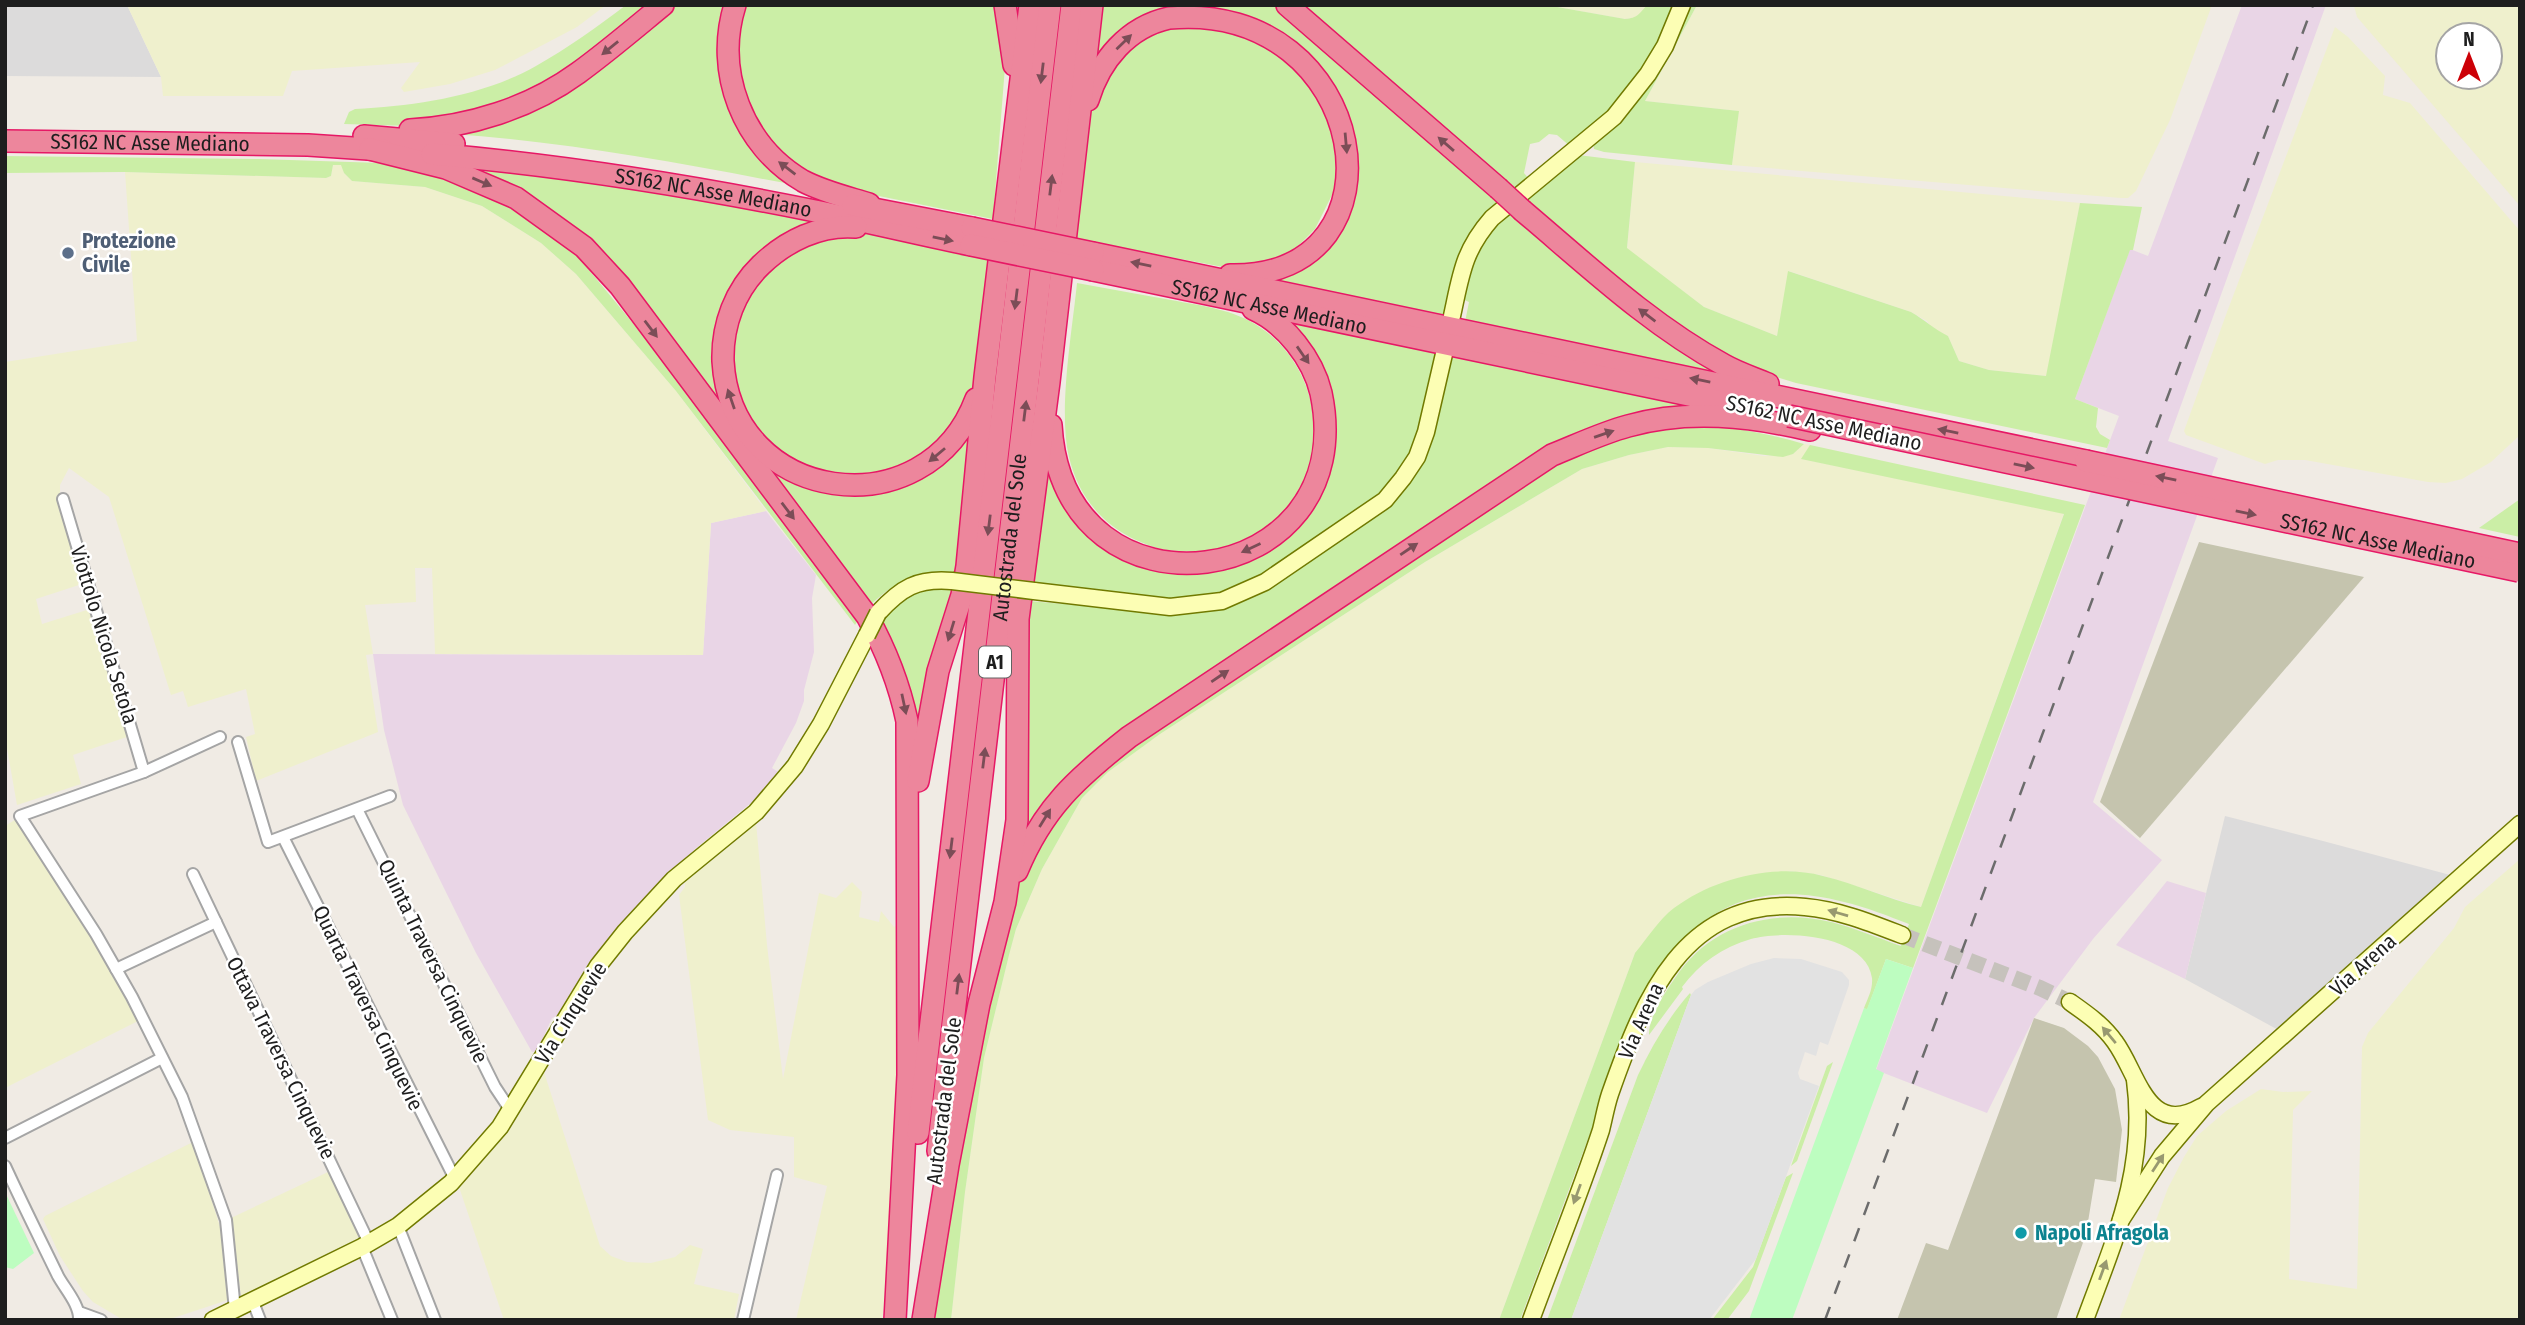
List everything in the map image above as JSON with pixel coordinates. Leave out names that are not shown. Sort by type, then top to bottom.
[{"type":"highway","points":[[365,142],[493,116],[535,99],[576,74],[663,5]]},
{"type":"highway","points":[[735,5],[730,22],[728,59],[733,93],[745,121],[760,144],[778,163],[802,180],[824,191],[916,225]]},
{"type":"highway","points":[[1005,5],[1013,49],[1016,111]]},
{"type":"highway","points":[[908,854],[926,730],[938,671],[962,595],[967,566],[985,377],[1030,5]]},
{"type":"highway","name":"Autostrada del Sole","points":[[896,1320],[1050,5]]},
{"type":"highway","name":"Autostrada del Sole","points":[[921,1320],[1072,5]]},
{"type":"highway","points":[[921,1320],[979,1004],[1005,902],[1017,820],[1018,619],[1049,382],[1092,5]]},
{"type":"highway","points":[[1287,5],[1644,313],[1679,339],[1790,408]]},
{"type":"highway","points":[[1075,146],[1093,83],[1110,57],[1128,37],[1154,21],[1189,14],[1218,13],[1250,20],[1298,45],[1331,87],[1346,138],[1347,171],[1341,199],[1330,224],[1314,246],[1286,265],[1248,276],[1188,274]]},
{"type":"highway","name":"SS162 NC Asse Mediano","points":[[5,128],[188,130],[365,142],[551,167],[916,225],[1093,262],[1231,300],[1790,408],[1826,405],[2519,565]]},
{"type":"highway","name":"SS162 NC Asse Mediano","points":[[5,141],[308,145],[365,142]]},
{"type":"highway","points":[[365,142],[446,168],[516,198],[584,247],[620,286],[867,616],[885,648],[901,690],[907,721],[908,1075],[896,1320]]},
{"type":"highway","points":[[916,225],[842,226],[806,234],[774,252],[749,277],[731,309],[723,344],[724,381],[736,415],[757,445],[785,468],[819,482],[855,486],[891,481],[938,456],[963,426],[985,377]]},
{"type":"highway","name":"SS162 NC Asse Mediano","points":[[1093,262],[1188,274],[1790,408],[1973,455],[2519,565]]},
{"type":"highway","points":[[1049,382],[1052,437],[1058,469],[1069,495],[1101,534],[1129,551],[1152,560],[1191,565],[1223,560],[1259,545],[1286,525],[1306,499],[1325,441],[1325,415],[1319,385],[1308,360],[1282,328],[1263,313],[1231,300]]},
{"type":"highway","points":[[1005,902],[1027,846],[1051,807],[1083,773],[1129,737],[1552,455],[1629,426],[1666,418],[1737,416],[1790,408]]},
{"type":"street","points":[[1452,317],[1465,257],[1476,236],[1492,218],[1623,107],[1665,46],[1682,5]]},
{"type":"street","name":"Via Cinquevie","points":[[213,1320],[366,1245],[398,1226],[454,1179],[500,1127],[598,966],[625,932],[674,879],[756,812],[795,766],[821,724],[878,613],[898,593],[911,586],[935,580],[1170,607],[1222,601],[1265,582],[1385,500],[1417,457],[1426,432],[1444,354]]},
{"type":"street","name":"Viottolo Nicola Setola","points":[[63,499],[144,772]]},
{"type":"street","points":[[220,737],[144,772],[20,816],[96,934],[182,1097],[226,1220],[235,1310]]},
{"type":"street","points":[[238,742],[268,842],[390,796]]},
{"type":"street","name":"Quinta Traversa Cinquevie","points":[[357,809],[495,1087],[511,1111]]},
{"type":"street","name":"Via Arena","points":[[2122,1220],[2162,1156],[2206,1104],[2520,824]]},
{"type":"street","name":"Quarta Traversa Cinquevie","points":[[283,837],[454,1179]]},
{"type":"street","name":"Ottava Traversa Cinquevie","points":[[193,874],[366,1245],[392,1320]]},
{"type":"street","name":"Via Arena","points":[[1531,1320],[1635,1029],[1645,1004],[1673,959],[1699,936],[1722,922],[1753,910],[1770,907],[1806,906],[1830,910],[1902,935]]},
{"type":"street","points":[[116,969],[216,922]]},
{"type":"street","name":"Via Arena","points":[[2070,1002],[2091,1017],[2114,1040],[2146,1099],[2162,1113],[2185,1114],[2206,1104]]},
{"type":"street","points":[[5,1138],[162,1058]]},
{"type":"street","name":"Via Arena","points":[[2085,1320],[2122,1220],[2135,1165],[2139,1109],[2135,1080]]},
{"type":"street","points":[[5,1166],[79,1316],[96,1319]]},
{"type":"street","points":[[743,1320],[777,1175]]},
{"type":"street","points":[[398,1226],[435,1320]]},
{"type":"street","points":[[253,1302],[260,1320]]},
{"type":"shaded area","points":[[5,5],[127,5],[161,77],[5,76]]},
{"type":"shaded area","points":[[127,5],[606,5],[577,27],[495,70],[450,84],[404,92],[401,88],[420,62],[292,71],[283,96],[163,96],[161,77]]},
{"type":"shaded area","points":[[1546,5],[1647,5],[1641,15],[1625,19]]},
{"type":"shaded area","points":[[1697,5],[2212,5],[2170,120],[2136,191],[2128,198],[2121,198],[1732,165],[1739,111],[1645,101]]},
{"type":"shaded area","points":[[2242,5],[2326,5],[2168,441],[2218,458],[2093,802],[2162,860],[2093,939],[2034,1018],[1987,1113],[1876,1070],[2119,416],[2075,399],[2130,249],[2148,256]]},
{"type":"shaded area","points":[[2520,5],[2520,206],[2357,17],[2354,6]]},
{"type":"shaded area","points":[[2335,27],[2385,76],[2383,95],[2410,103],[2520,231],[2520,435],[2491,462],[2462,479],[2446,483],[2428,482],[2305,460],[2278,460],[2265,464],[2186,435],[2184,431]]},
{"type":"shaded area","points":[[1635,162],[2080,203],[2047,376],[1989,370],[1959,361],[1948,336],[1932,329],[1927,321],[1911,312],[1789,271],[1777,336],[1704,307],[1627,249]]},
{"type":"shaded area","points":[[333,165],[342,165],[344,173],[352,181],[425,187],[482,206],[541,243],[576,274],[676,391],[766,511],[711,523],[703,655],[435,654],[432,568],[415,568],[416,602],[365,605],[373,654],[366,655],[378,732],[256,781],[246,737],[255,734],[246,689],[188,707],[183,691],[171,695],[109,497],[69,468],[60,485],[60,509],[82,584],[36,599],[42,624],[90,609],[127,737],[73,755],[81,784],[17,805],[5,737],[5,362],[137,341],[125,172],[326,178],[331,176]]},
{"type":"shaded area","points":[[1804,444],[1810,445],[1802,459],[2064,513],[1921,907],[1821,875],[1790,871],[1635,953],[1499,1320],[951,1320],[965,1192],[984,1058],[1009,955],[1016,929],[1042,869],[1082,798],[1108,772],[1160,734],[1425,562],[1582,469],[1668,447],[1708,448],[1764,456],[1793,454]]},
{"type":"shaded area","points":[[766,511],[816,575],[812,598],[814,652],[804,690],[804,701],[796,723],[772,768],[780,773],[764,792],[695,849],[652,893],[561,1014],[552,1018],[537,1051],[532,1052],[476,953],[403,805],[384,730],[373,654],[703,655],[711,523]]},
{"type":"shaded area","points":[[2199,542],[2364,577],[2140,838],[2100,802]]},
{"type":"shaded area","points":[[2225,816],[2454,876],[2282,1032],[2185,979]]},
{"type":"shaded area","points":[[18,818],[103,950],[138,1021],[5,1088],[5,826]]},
{"type":"shaded area","points":[[756,822],[783,1079],[819,893],[836,898],[852,882],[862,892],[859,917],[879,922],[881,911],[894,927],[902,921],[903,1051],[889,1266],[882,1320],[796,1320],[827,1186],[794,1177],[794,1137],[730,1130],[708,1120],[679,895],[685,887],[685,875]]},
{"type":"shaded area","points":[[2520,859],[2520,1320],[2119,1320],[2168,1188],[2184,1157],[2197,1136],[2226,1111],[2261,1089],[2283,1092],[2312,1091],[2293,1110],[2289,1279],[2357,1289],[2362,1047],[2368,1033],[2454,928],[2465,907]]},
{"type":"shaded area","points":[[2167,881],[2206,893],[2185,979],[2116,945]]},
{"type":"shaded area","points":[[1774,958],[1801,959],[1842,972],[1849,980],[1849,985],[1828,1045],[1820,1042],[1816,1056],[1805,1052],[1798,1073],[1800,1079],[1819,1086],[1756,1259],[1709,1320],[1571,1320],[1691,995],[1708,982],[1751,964]]},
{"type":"shaded area","points":[[2034,1018],[2064,1028],[2098,1057],[2115,1089],[2122,1130],[2116,1182],[2095,1179],[2086,1234],[2056,1320],[1897,1320],[1926,1243],[1948,1250]]},
{"type":"shaded area","points":[[543,1069],[600,1246],[611,1256],[627,1262],[651,1263],[675,1257],[690,1245],[703,1249],[694,1284],[739,1294],[734,1320],[504,1320],[458,1184]]},
{"type":"shaded area","points":[[193,1142],[223,1236],[228,1300],[167,1320],[120,1318],[93,1302],[83,1291],[60,1256],[43,1219]]},
{"type":"shaded area","points":[[328,1172],[362,1237],[318,1262],[241,1296],[231,1218]]},
{"type":"green space","points":[[626,5],[656,5],[540,88],[492,110],[410,126],[344,124],[349,112],[355,109],[425,102],[494,85],[536,66]]},
{"type":"green space","points":[[674,5],[730,5],[727,92],[800,186],[583,148],[453,134],[558,94]]},
{"type":"green space","points":[[740,5],[997,5],[1006,54],[993,219],[854,191],[816,177],[778,154],[744,106],[733,34]]},
{"type":"green space","points":[[1099,5],[1278,5],[1500,202],[1445,316],[1259,280],[1330,234],[1350,130],[1343,103],[1329,78],[1310,56],[1288,38],[1235,14],[1206,10],[1177,11],[1092,65]]},
{"type":"green space","points":[[1293,5],[1546,5],[1625,19],[1636,17],[1647,5],[1677,5],[1658,46],[1624,99],[1571,147],[1557,135],[1549,134],[1539,142],[1530,144],[1524,173],[1529,179],[1511,193]]},
{"type":"green space","points":[[1689,5],[1697,5],[1645,101],[1739,111],[1732,165],[1594,149],[1593,143],[1637,101],[1650,82]]},
{"type":"green space","points":[[1187,19],[1231,20],[1308,64],[1340,145],[1335,189],[1315,229],[1284,260],[1239,270],[1076,239],[1089,119],[1097,90],[1131,42]]},
{"type":"green space","points":[[1578,155],[1635,162],[1627,248],[1704,307],[1777,336],[1788,271],[1911,312],[1948,336],[1959,361],[1989,370],[2046,376],[2080,203],[2142,207],[2133,250],[2130,250],[2075,399],[2098,408],[2096,427],[2100,434],[2110,440],[2107,448],[1796,383],[1746,368],[1666,323],[1523,200]]},
{"type":"green space","points":[[5,156],[381,163],[434,174],[488,191],[570,247],[703,408],[860,617],[855,625],[676,391],[576,274],[541,243],[482,206],[425,187],[352,181],[341,165],[333,165],[331,176],[326,178],[125,172],[5,173]]},
{"type":"green space","points":[[461,166],[552,177],[822,222],[721,312],[748,443],[871,491],[973,425],[958,577],[928,575],[904,580],[867,608],[623,288]]},
{"type":"green space","points":[[1510,211],[1739,378],[1465,322],[1469,302],[1462,299],[1474,261],[1490,232]]},
{"type":"green space","points":[[852,232],[993,258],[974,384],[965,410],[919,461],[894,474],[812,474],[755,435],[728,371],[739,303],[785,251]]},
{"type":"green space","points":[[1077,283],[1229,312],[1261,328],[1281,345],[1296,366],[1307,389],[1313,413],[1314,439],[1310,464],[1301,488],[1279,517],[1242,543],[1221,551],[1204,553],[1167,550],[1143,543],[1112,526],[1093,507],[1078,484],[1066,438],[1065,394]]},
{"type":"green space","points":[[1292,321],[1438,352],[1421,432],[1411,455],[1379,497],[1271,571],[1239,589],[1214,596],[1168,600],[1029,584],[1047,460],[1056,490],[1071,511],[1126,555],[1258,554],[1330,455],[1333,416],[1326,384],[1288,329]]},
{"type":"green space","points":[[1451,356],[1700,406],[1598,431],[1112,740],[1017,853],[1028,601],[1183,614],[1216,610],[1417,470]]},
{"type":"green space","points":[[1691,425],[1748,431],[1804,444],[1793,454],[1783,457],[1708,448],[1668,447],[1582,469],[1425,562],[1160,734],[1108,772],[1082,798],[1042,869],[1016,929],[984,1058],[965,1192],[951,1320],[931,1320],[1005,902],[1037,841],[1097,768],[1542,466],[1644,429]]},
{"type":"green space","points":[[1810,445],[2085,505],[1913,968],[1886,959],[1867,1010],[1864,1008],[1871,990],[1872,978],[1866,963],[1855,952],[1840,944],[1802,936],[1765,936],[1751,939],[1712,957],[1696,971],[1649,1035],[1651,1021],[1671,984],[1689,960],[1724,933],[1765,920],[1809,918],[1839,924],[1901,946],[1909,924],[1844,902],[1809,895],[1776,895],[1747,900],[1721,911],[1697,926],[1656,973],[1639,1003],[1520,1320],[1499,1320],[1635,953],[1658,923],[1690,897],[1726,881],[1785,871],[1823,876],[1921,907],[2064,514],[1801,459]]},
{"type":"green space","points":[[2520,499],[2520,537],[2479,528]]},
{"type":"green space","points":[[930,588],[956,589],[919,737],[881,623],[906,598]]},
{"type":"green space","points":[[1886,959],[1913,968],[1876,1069],[1884,1073],[1792,1320],[1749,1320],[1864,1008],[1867,1009]]},
{"type":"green space","points":[[1690,993],[1571,1320],[1547,1320],[1638,1075],[1661,1032]]},
{"type":"green space","points":[[1833,1062],[1797,1161],[1791,1166],[1827,1066]]},
{"type":"green space","points":[[1793,1173],[1749,1291],[1727,1320],[1712,1320],[1753,1267],[1786,1177]]},
{"type":"green space","points":[[5,1192],[34,1253],[13,1269],[5,1267]]},
{"type":"tunnel","points":[[1902,935],[2070,1002]]},
{"type":"railway","points":[[1825,1320],[2313,5]]},
{"type":"place","name":"Protezione Civile","points":[[68,253]]},
{"type":"place","name":"Napoli Afragola","points":[[2021,1233]]}]
